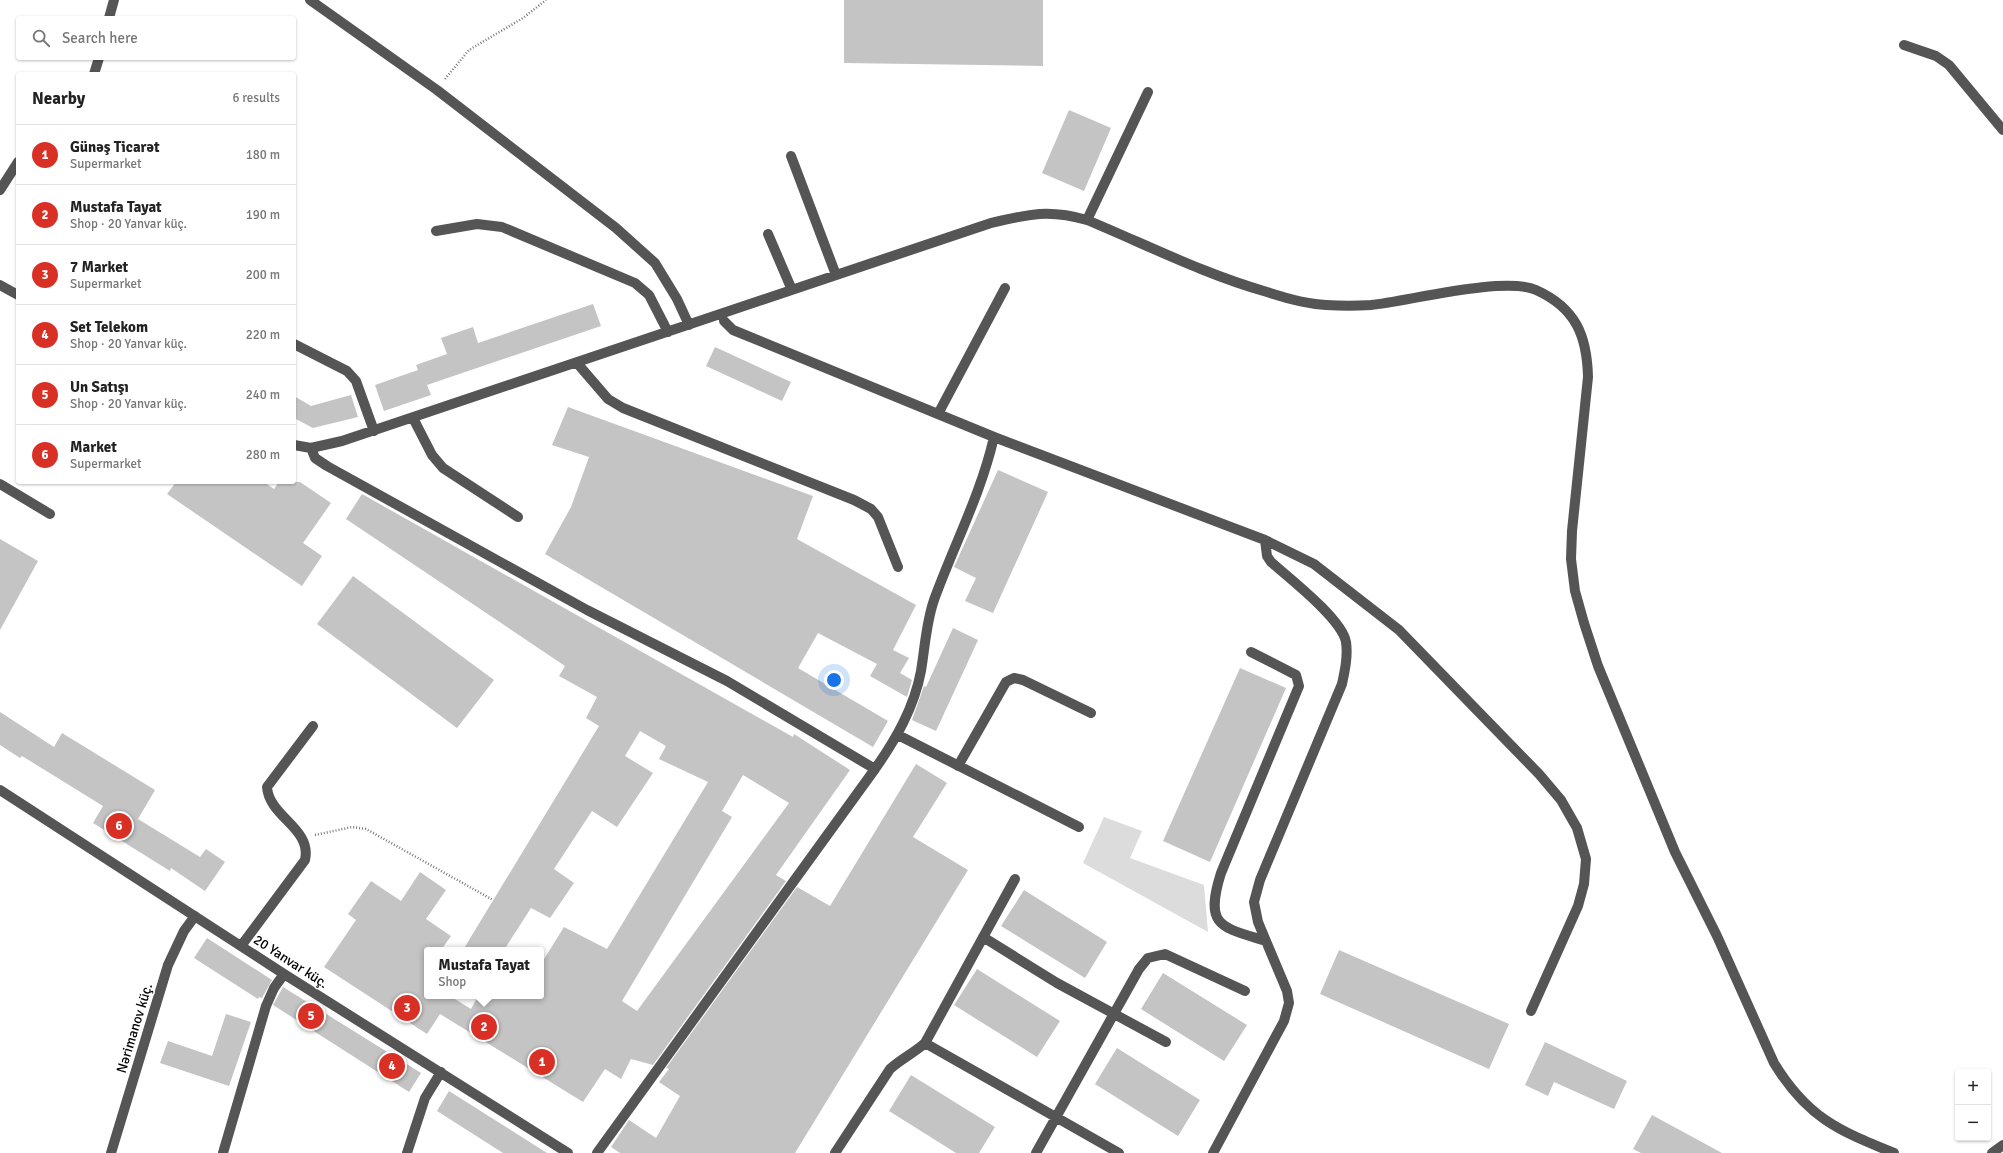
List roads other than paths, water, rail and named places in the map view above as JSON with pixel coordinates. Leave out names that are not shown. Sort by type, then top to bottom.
[{"type":"street","points":[[110,16],[114,0]]},
{"type":"street","points":[[310,0],[437,90],[616,228],[655,263],[678,299],[689,325]]},
{"type":"street","points":[[1904,45],[1936,56],[1949,64],[2003,130]]},
{"type":"street","points":[[95,72],[98,60]]},
{"type":"street","points":[[1087,220],[1148,92]]},
{"type":"street","points":[[791,156],[836,275]]},
{"type":"street","points":[[0,190],[16,165]]},
{"type":"street","points":[[296,445],[311,448],[324,446],[374,431],[991,223],[1042,212],[1068,214],[1087,220],[1203,270],[1243,285],[1291,299],[1324,305],[1372,304],[1496,287],[1516,287],[1535,290],[1566,309],[1576,321],[1584,340],[1588,357],[1588,377],[1573,505],[1571,559],[1576,591],[1598,666],[1673,845],[1717,936],[1774,1063],[1784,1080],[1801,1100],[1821,1118],[1850,1135],[1894,1153]]},
{"type":"street","points":[[436,232],[477,224],[502,227],[635,283],[649,295],[668,332]]},
{"type":"street","points":[[768,234],[792,290]]},
{"type":"street","points":[[0,285],[16,294]]},
{"type":"street","points":[[938,414],[1005,288]]},
{"type":"street","points":[[724,321],[733,330],[994,437],[1265,540],[1314,564],[1400,630],[1539,774],[1561,800],[1577,828],[1586,859],[1584,884],[1578,906],[1531,1011]]},
{"type":"street","points":[[296,345],[347,371],[356,381],[374,431]]},
{"type":"street","points":[[577,363],[608,399],[623,408],[854,500],[871,509],[878,517],[898,567]]},
{"type":"street","points":[[413,418],[432,455],[443,468],[518,517]]},
{"type":"street","points":[[597,1153],[875,769],[898,735],[909,713],[921,672],[926,627],[934,600],[979,490],[994,437]]},
{"type":"street","points":[[311,448],[314,458],[327,466],[587,610],[727,681],[875,769]]},
{"type":"street","points":[[0,484],[50,514]]},
{"type":"street","points":[[1213,1153],[1284,1021],[1289,1003],[1288,991],[1258,922],[1254,902],[1260,880],[1342,684],[1347,659],[1346,640],[1333,619],[1271,562],[1267,556],[1265,540]]},
{"type":"street","points":[[1251,652],[1296,676],[1299,686],[1214,893],[1215,908],[1218,920],[1228,929],[1266,942]]},
{"type":"street","points":[[958,766],[1006,682],[1014,678],[1023,680],[1091,713]]},
{"type":"street","points":[[241,946],[305,860],[307,850],[302,838],[271,803],[267,795],[267,787],[313,726]]},
{"type":"street","points":[[898,735],[1079,827]]},
{"type":"street","name":"20 Yanvar küç.","points":[[0,790],[284,974],[568,1153]]},
{"type":"street","points":[[835,1153],[890,1069],[899,1060],[918,1050],[925,1044],[1015,879]]},
{"type":"street","name":"Nərimanov küç.","points":[[111,1153],[168,964],[184,931],[195,916]]},
{"type":"street","points":[[983,937],[1057,983],[1166,1042]]},
{"type":"street","points":[[1036,1153],[1115,1014],[1138,969],[1148,958],[1158,954],[1165,954],[1245,991]]},
{"type":"street","points":[[223,1153],[266,1006],[274,988],[284,974]]},
{"type":"street","points":[[925,1044],[1120,1153]]},
{"type":"street","points":[[407,1153],[425,1098],[441,1072]]},
{"type":"street","points":[[1992,1153],[2003,1145]]},
{"type":"place","name":"Market","points":[[119,826]]},
{"type":"place","name":"7 Market","points":[[407,1008]]},
{"type":"place","name":"Un Satışı","points":[[311,1016]]},
{"type":"place","name":"Mustafa Tayat","points":[[484,1027]]},
{"type":"place","name":"Günəş Ticarət","points":[[542,1062]]},
{"type":"place","name":"Set Telekom","points":[[392,1066]]}]
